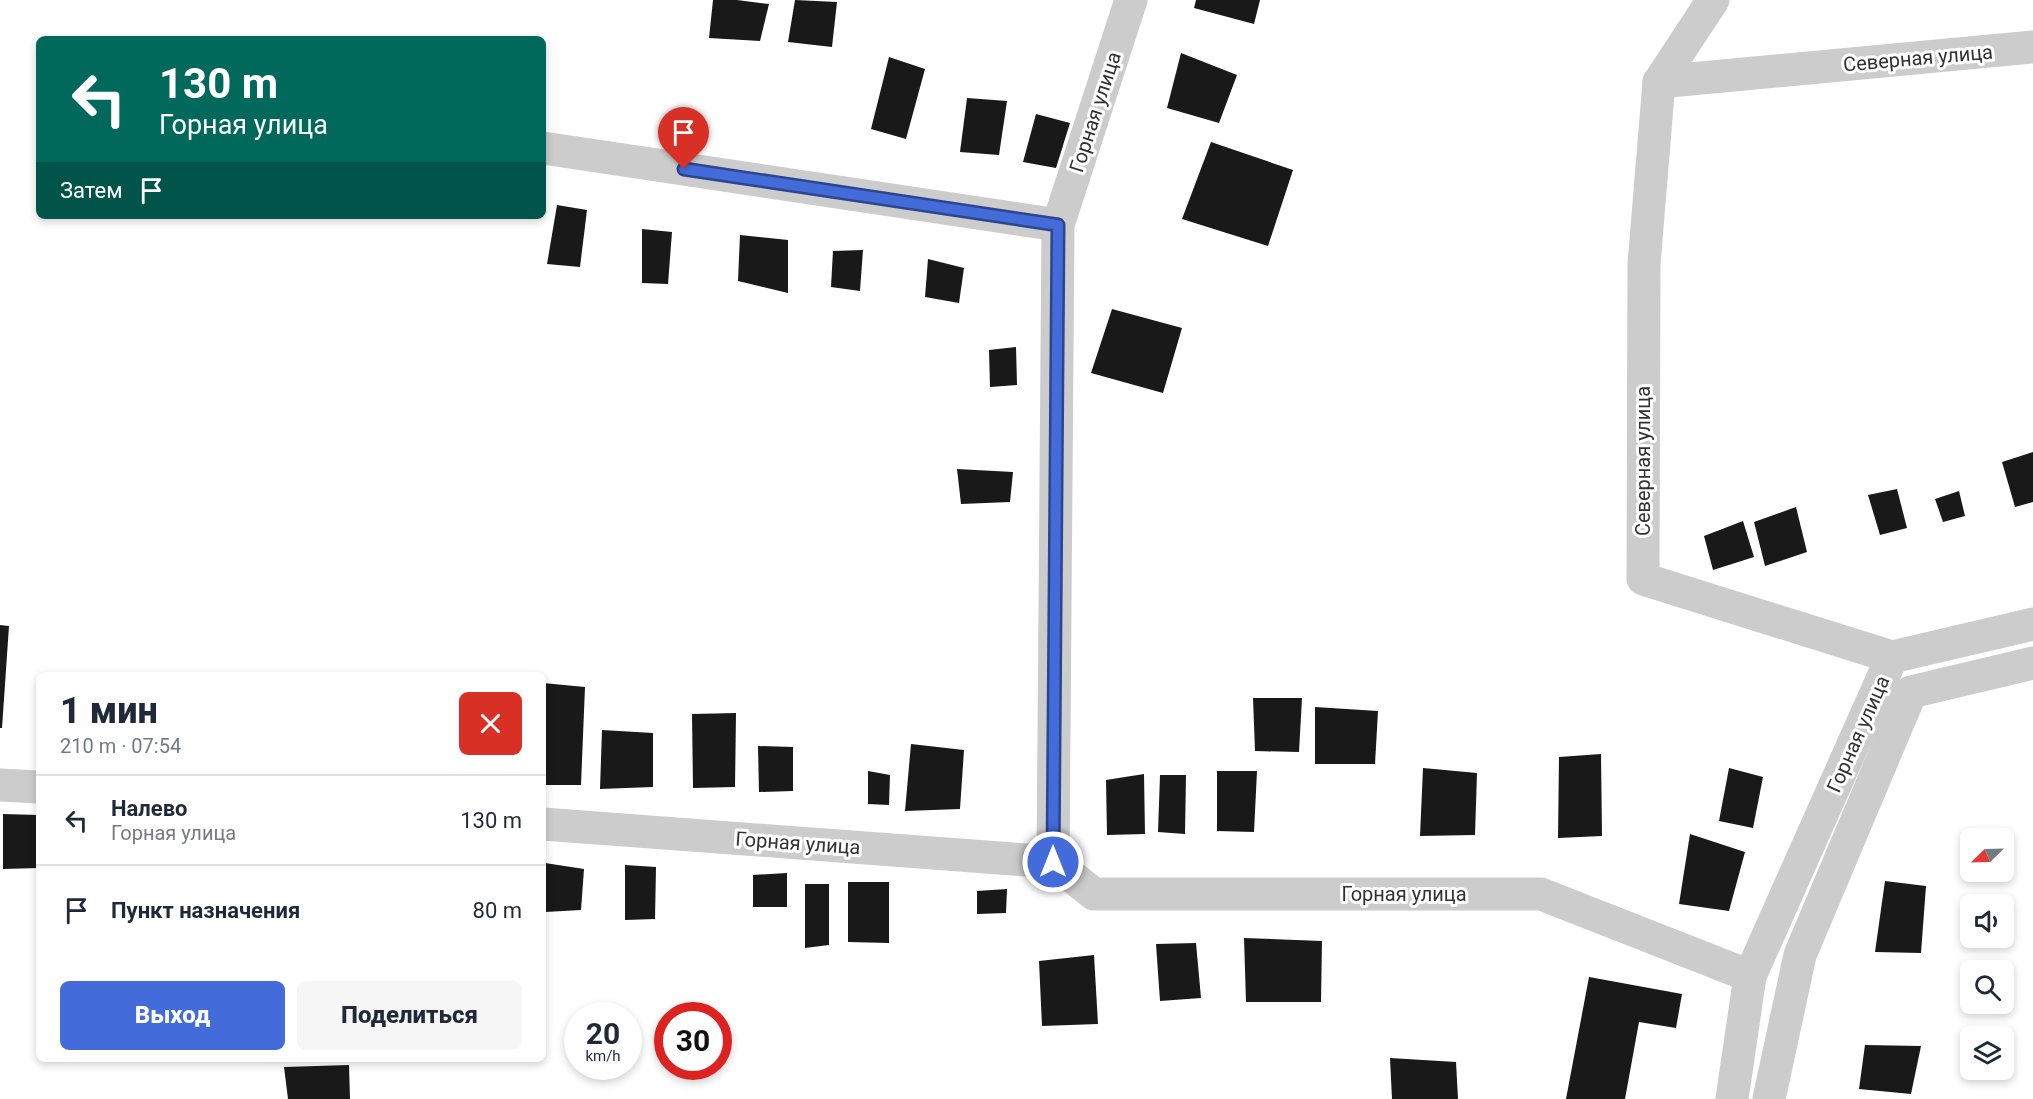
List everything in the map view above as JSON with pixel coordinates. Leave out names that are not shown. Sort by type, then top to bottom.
[{"type":"street","name":"Горная улица","points":[[1053,862],[1058,225],[1131,0]]},
{"type":"street","name":"Северная улица","points":[[1713,0],[1659,82],[1644,264],[1643,579],[1892,657]]},
{"type":"street","name":"Северная улица","points":[[1659,82],[2033,47]]},
{"type":"street","points":[[546,148],[1058,225]]},
{"type":"street","name":"Горная улица","points":[[1732,1099],[1750,976],[1892,657],[2033,624]]},
{"type":"street","name":"Горная улица","points":[[1769,1099],[1800,955],[1911,692],[2033,663]]},
{"type":"street","points":[[0,784],[36,787]]},
{"type":"street","name":"Горная улица","points":[[546,824],[1053,862],[1094,894],[1541,894],[1750,976]]},
{"type":"building","points":[[713,0],[769,4],[760,41],[709,38]]},
{"type":"building","points":[[795,0],[837,2],[832,47],[788,42]]},
{"type":"building","points":[[1196,0],[1260,0],[1254,24],[1194,8]]},
{"type":"building","points":[[1181,53],[1237,75],[1219,123],[1167,108]]},
{"type":"building","points":[[889,57],[925,69],[906,139],[871,129]]},
{"type":"building","points":[[967,98],[1007,101],[999,155],[960,152]]},
{"type":"building","points":[[1036,114],[1070,123],[1056,168],[1023,162]]},
{"type":"building","points":[[1211,142],[1293,170],[1268,246],[1182,219]]},
{"type":"building","points":[[557,205],[587,210],[580,267],[547,264]]},
{"type":"building","points":[[642,229],[672,232],[668,284],[642,283]]},
{"type":"building","points":[[740,235],[788,240],[788,293],[738,281]]},
{"type":"building","points":[[863,250],[860,291],[831,287],[833,251]]},
{"type":"building","points":[[928,259],[964,268],[959,303],[925,297]]},
{"type":"building","points":[[1112,309],[1182,328],[1163,393],[1091,373]]},
{"type":"building","points":[[1016,347],[1017,385],[990,387],[989,350]]},
{"type":"building","points":[[2033,452],[2033,502],[2015,507],[2002,462]]},
{"type":"building","points":[[957,469],[1013,472],[1010,502],[961,504]]},
{"type":"building","points":[[1897,489],[1907,528],[1880,535],[1868,495]]},
{"type":"building","points":[[1959,491],[1965,516],[1943,522],[1935,499]]},
{"type":"building","points":[[1796,507],[1807,552],[1765,566],[1754,522]]},
{"type":"building","points":[[1743,521],[1754,557],[1713,570],[1704,536]]},
{"type":"building","points":[[0,625],[9,626],[2,728],[0,728]]},
{"type":"building","points":[[546,683],[585,687],[581,785],[546,785]]},
{"type":"building","points":[[1253,698],[1302,698],[1299,752],[1255,751]]},
{"type":"building","points":[[1315,707],[1378,711],[1375,764],[1315,764]]},
{"type":"building","points":[[736,713],[735,787],[693,788],[692,714]]},
{"type":"building","points":[[602,730],[653,733],[653,787],[600,789]]},
{"type":"building","points":[[911,744],[964,750],[960,809],[905,811]]},
{"type":"building","points":[[758,746],[793,747],[793,791],[759,792]]},
{"type":"building","points":[[1601,754],[1602,836],[1558,838],[1559,757]]},
{"type":"building","points":[[1423,768],[1477,773],[1475,835],[1420,836]]},
{"type":"building","points":[[1729,768],[1763,777],[1753,828],[1719,821]]},
{"type":"building","points":[[868,771],[890,775],[889,805],[868,804]]},
{"type":"building","points":[[1217,771],[1257,771],[1254,832],[1217,831]]},
{"type":"building","points":[[1144,774],[1145,834],[1107,835],[1106,780]]},
{"type":"building","points":[[1160,775],[1186,775],[1185,834],[1158,832]]},
{"type":"building","points":[[3,814],[36,815],[36,868],[3,869]]},
{"type":"building","points":[[1690,834],[1745,852],[1729,911],[1679,904]]},
{"type":"building","points":[[546,863],[584,869],[581,910],[546,912]]},
{"type":"building","points":[[625,865],[656,867],[655,919],[625,920]]},
{"type":"building","points":[[787,873],[787,907],[753,907],[753,875]]},
{"type":"building","points":[[1885,881],[1926,886],[1921,953],[1875,952]]},
{"type":"building","points":[[848,882],[889,882],[889,943],[848,942]]},
{"type":"building","points":[[805,884],[829,884],[829,945],[805,948]]},
{"type":"building","points":[[1007,889],[1006,913],[977,914],[977,891]]},
{"type":"building","points":[[1244,938],[1322,941],[1321,1002],[1246,1002]]},
{"type":"building","points":[[1196,943],[1201,998],[1160,1001],[1156,944]]},
{"type":"building","points":[[1094,955],[1098,1024],[1042,1026],[1039,961]]},
{"type":"building","points":[[1589,977],[1682,994],[1676,1028],[1639,1022],[1625,1099],[1566,1099]]},
{"type":"building","points":[[1865,1045],[1921,1046],[1911,1094],[1859,1089]]},
{"type":"building","points":[[1390,1058],[1456,1062],[1458,1099],[1392,1099]]},
{"type":"building","points":[[349,1065],[350,1099],[288,1099],[284,1067]]},
{"type":"route","points":[[684,169],[1058,225],[1053,862]]}]
